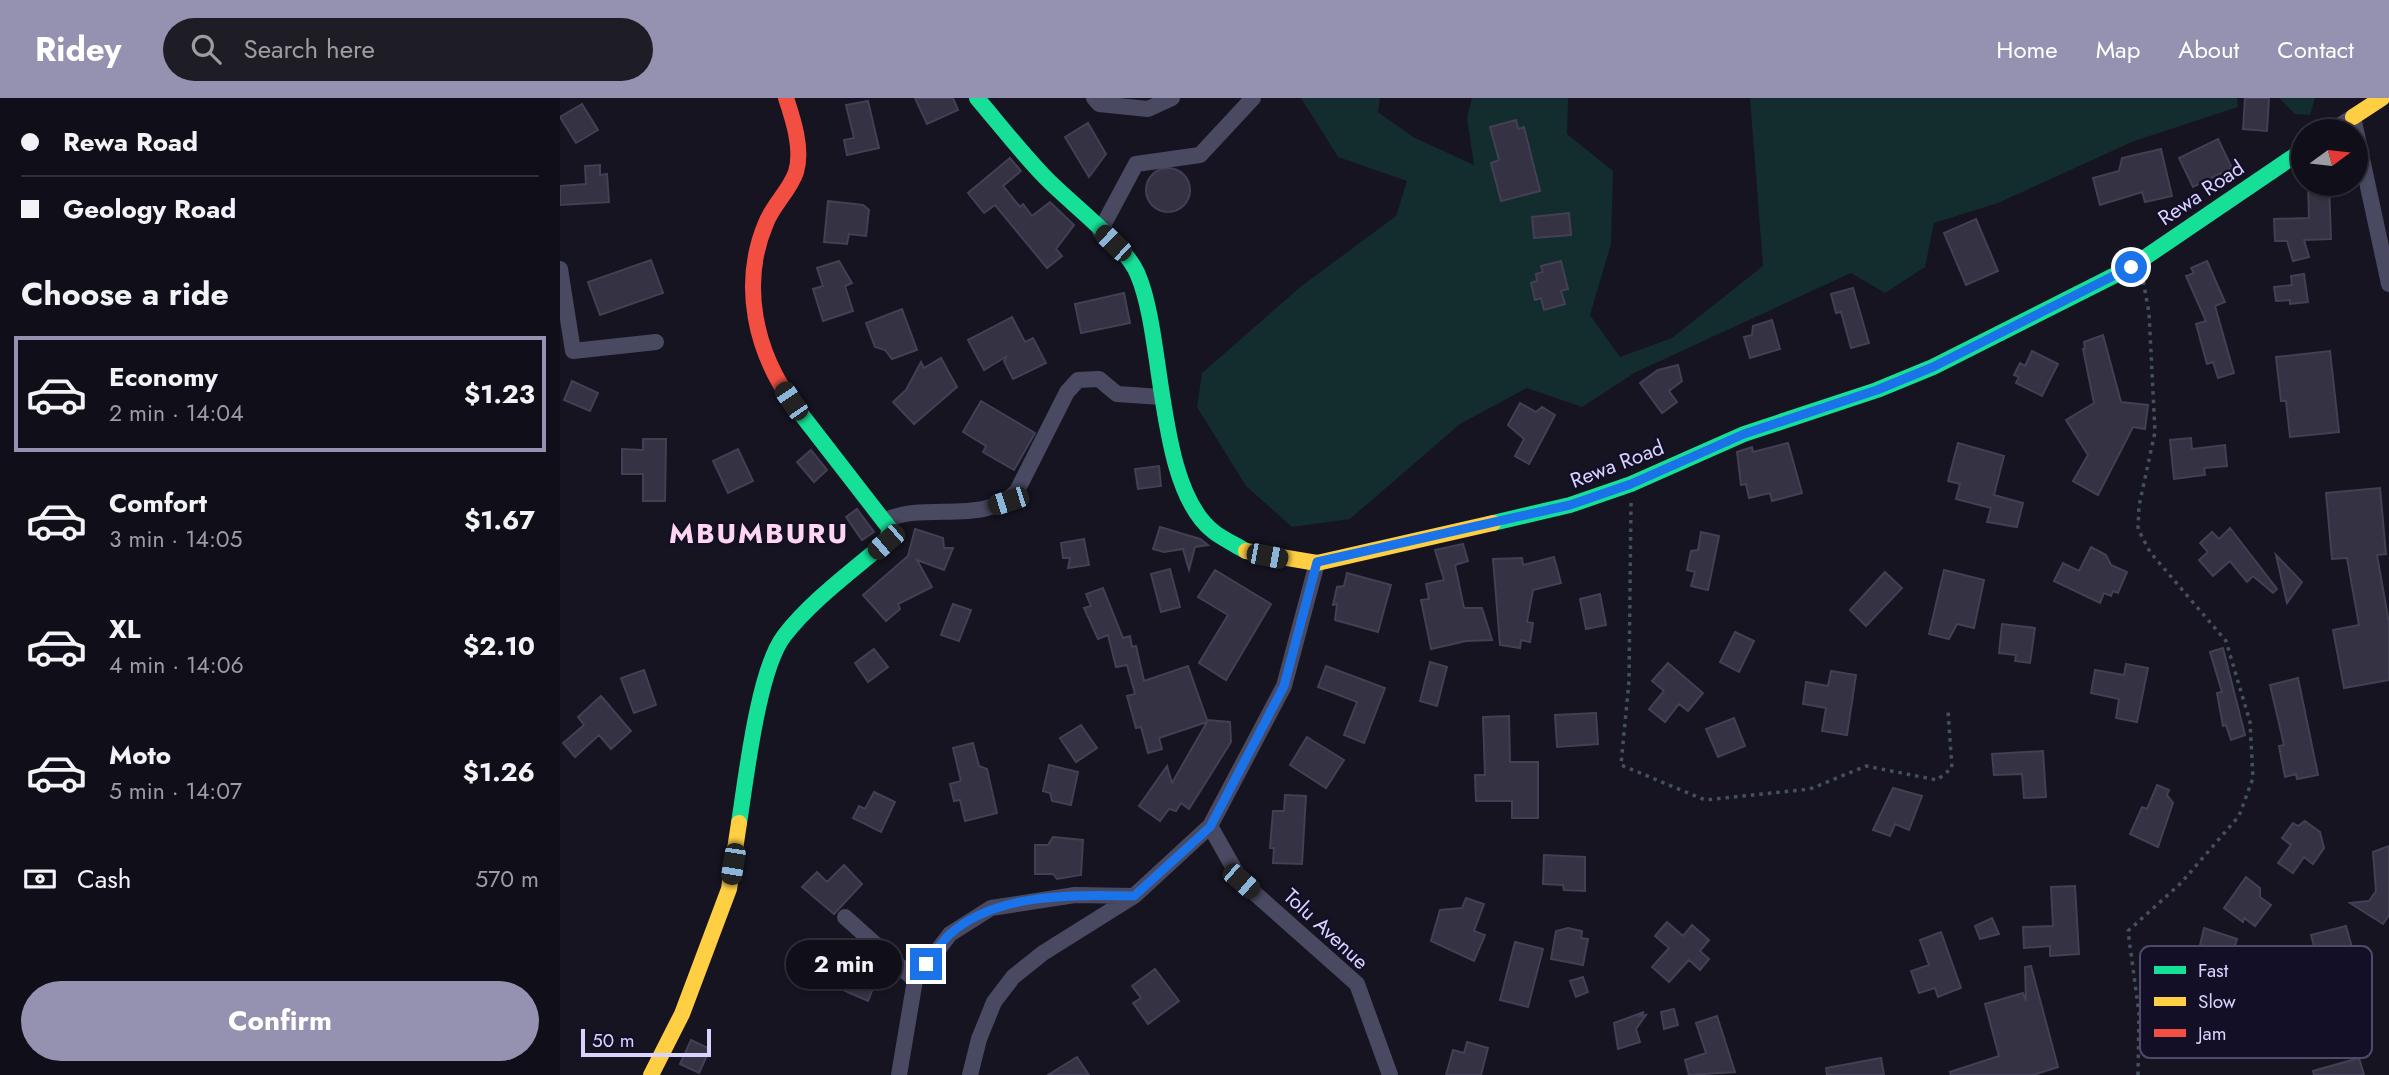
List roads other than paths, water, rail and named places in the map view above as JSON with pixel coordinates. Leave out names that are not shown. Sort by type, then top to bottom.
[{"type":"street","points":[[651,1075],[681,1014],[729,889],[753,735],[769,669],[782,638],[815,603],[886,542],[890,529],[886,520],[791,401],[760,346],[753,293],[759,241],[766,220],[796,170],[796,127],[786,98]]},
{"type":"street","name":"Rewa Road","points":[[977,98],[1042,174],[1126,256],[1138,273],[1146,300],[1161,397],[1178,470],[1194,507],[1212,531],[1248,552],[1317,562],[1570,505],[1631,484],[1744,434],[1877,390],[1933,367],[2140,261],[2291,158]]},
{"type":"street","points":[[1094,98],[1099,104],[1148,108],[1172,98]]},
{"type":"street","points":[[1100,231],[1136,164],[1200,155],[1253,98]]},
{"type":"street","points":[[2350,119],[2382,98]]},
{"type":"street","points":[[2353,117],[2389,284]]},
{"type":"street","points":[[560,269],[573,351],[656,342]]},
{"type":"street","points":[[886,520],[903,512],[982,509],[1008,501],[1017,491],[1067,391],[1078,380],[1099,379],[1117,394],[1161,397]]},
{"type":"street","points":[[970,1075],[979,1039],[994,1002],[1013,977],[1043,953],[1134,896],[1210,827],[1284,686],[1317,562]]},
{"type":"street","name":"Tolu Avenue","points":[[1210,827],[1241,881],[1357,984],[1390,1075]]},
{"type":"street","points":[[899,1075],[915,980],[950,934],[991,908],[1075,895],[1134,896]]},
{"type":"street","points":[[845,917],[915,980]]},
{"type":"district","name":"MBUMBURU","points":[[759,533]]}]
